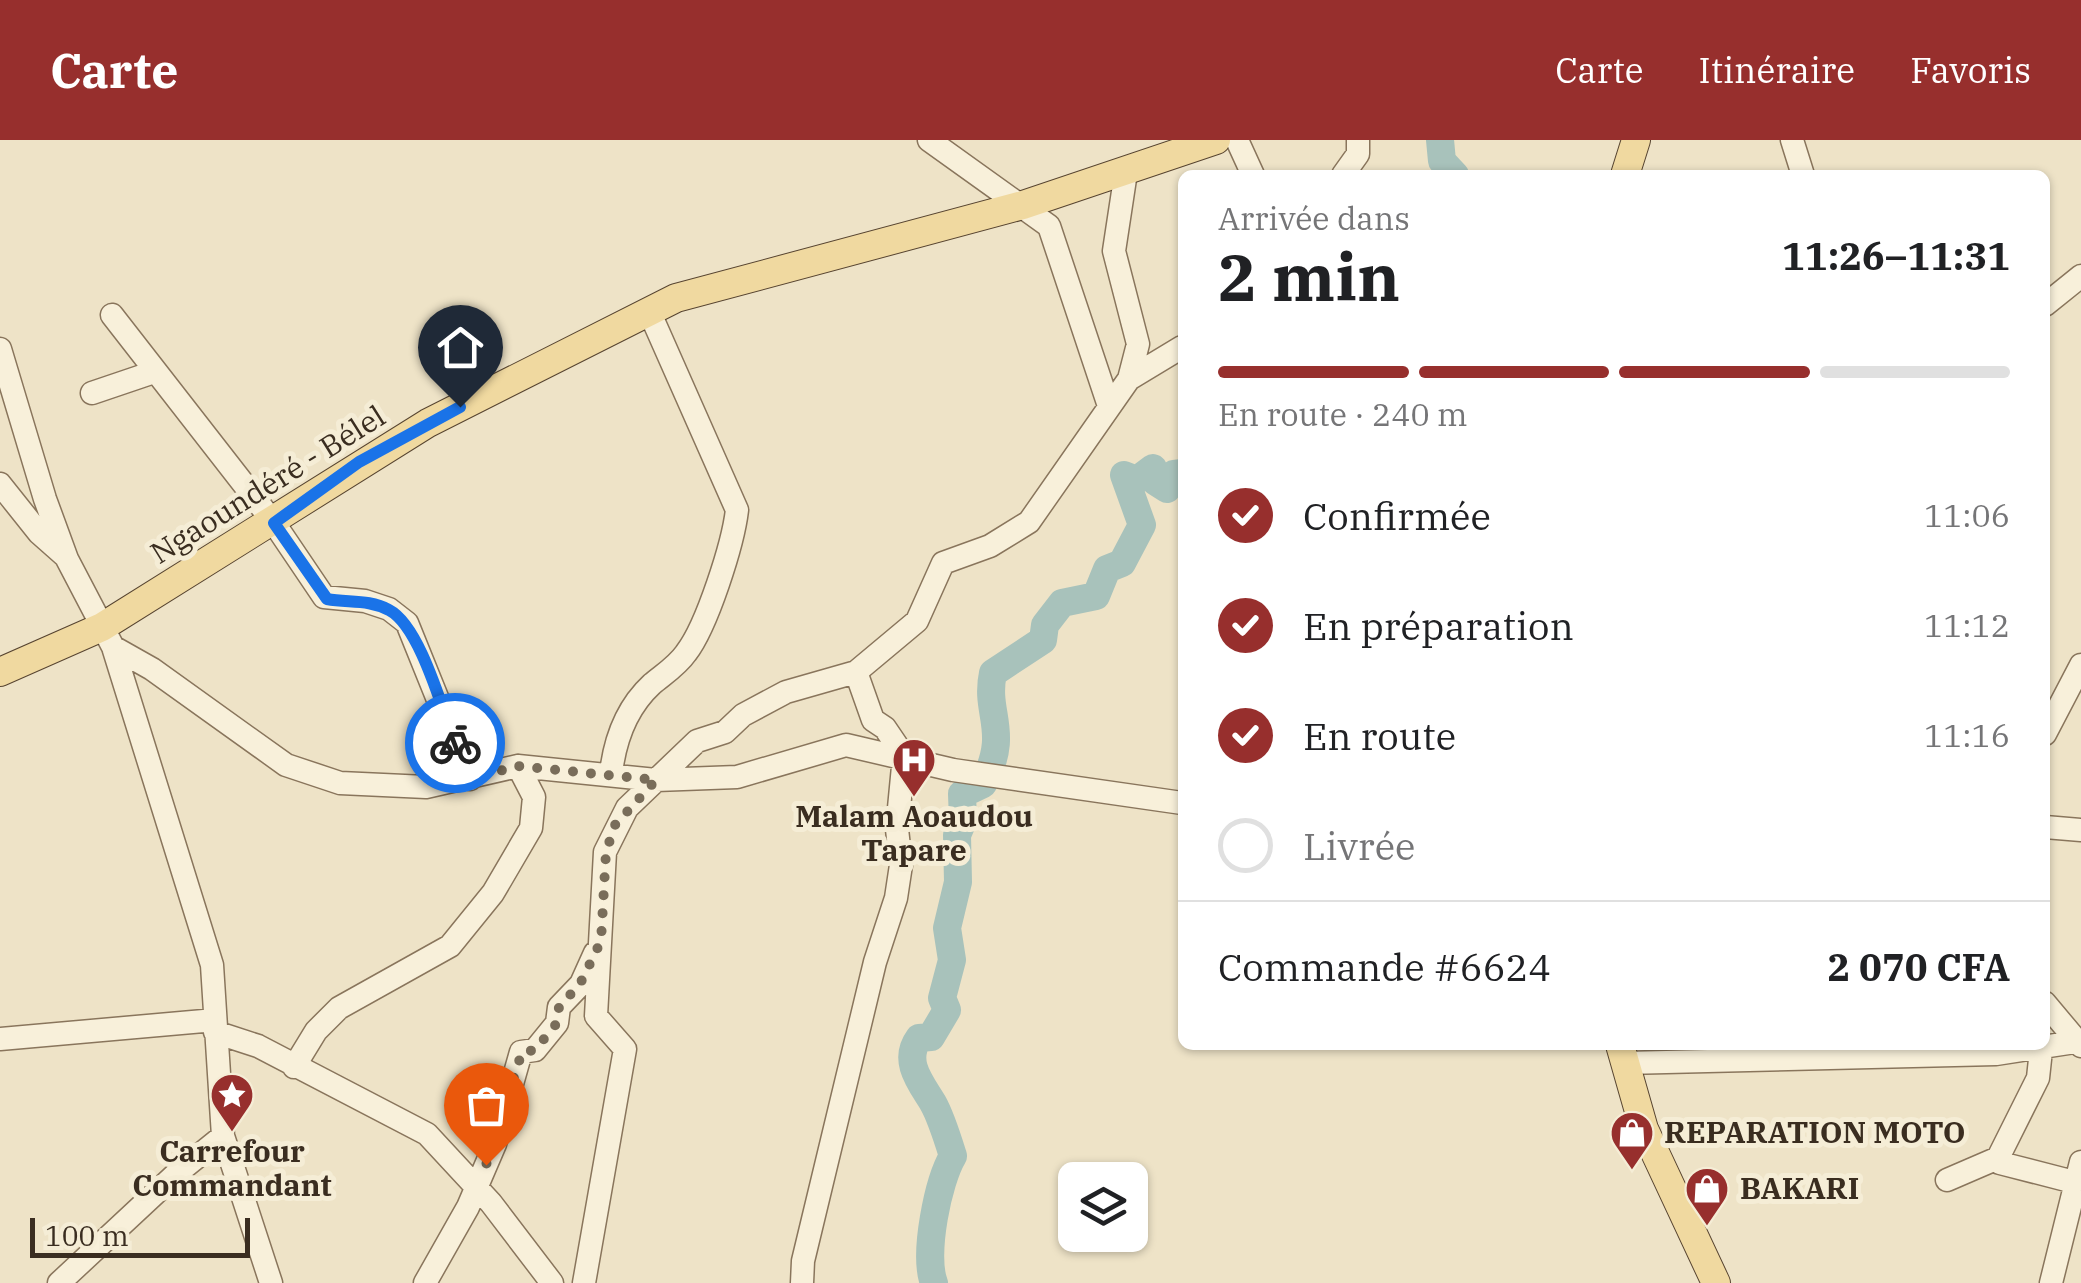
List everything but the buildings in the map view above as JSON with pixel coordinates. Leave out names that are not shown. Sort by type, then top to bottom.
[{"type":"main road","name":"Ngaoundéré - Bélel","points":[[0,672],[108,637],[359,462],[676,298],[1022,205],[1216,140]]},
{"type":"main road","points":[[1627,170],[1636,140]]},
{"type":"main road","points":[[1622,1054],[1644,1129],[1716,1283]]},
{"type":"street","points":[[929,140],[1050,226],[1109,406]]},
{"type":"street","points":[[1237,140],[1250,170]]},
{"type":"street","points":[[1347,170],[1358,154],[1358,140]]},
{"type":"street","points":[[1792,140],[1802,170]]},
{"type":"street","points":[[1126,172],[1114,251],[1138,344],[1130,379]]},
{"type":"street","points":[[2050,301],[2081,276]]},
{"type":"street","points":[[611,772],[614,746],[637,700],[688,652],[707,614],[710,595],[733,539],[737,510],[649,311]]},
{"type":"street","points":[[112,316],[274,523],[327,599],[365,601],[389,610],[408,624],[470,779]]},
{"type":"street","points":[[0,349],[68,558],[108,637],[212,965],[223,1136],[272,1283]]},
{"type":"street","points":[[584,1283],[625,1049],[596,1016],[606,852],[621,816],[697,742],[725,732],[760,704],[824,678],[856,672],[917,621],[943,563],[990,546],[1029,522],[1130,379],[1178,349]]},
{"type":"street","points":[[92,393],[154,372]]},
{"type":"street","points":[[0,484],[39,533],[68,558]]},
{"type":"street","points":[[108,637],[286,765],[340,783],[380,788],[426,787],[518,766],[611,772],[656,780],[737,778],[846,745],[952,770],[1178,802]]},
{"type":"street","points":[[2050,718],[2081,665]]},
{"type":"street","points":[[802,1283],[803,1261],[876,962],[896,898],[904,756],[885,728],[873,720],[856,672]]},
{"type":"street","points":[[294,1067],[316,1031],[339,1008],[450,946],[493,893],[531,828],[534,797],[518,766]]},
{"type":"street","points":[[2050,827],[2081,830]]},
{"type":"street","points":[[425,1283],[495,1144],[522,1052],[535,1050],[557,1023],[559,1007],[580,984],[601,941]]},
{"type":"street","points":[[2050,1009],[2078,1044],[2050,1049]]},
{"type":"street","points":[[0,1039],[215,1026],[427,1134],[476,1186],[552,1283]]},
{"type":"street","points":[[1622,1054],[2041,1050],[2038,1078],[1998,1158],[1947,1180]]},
{"type":"street","points":[[60,1283],[176,1174],[223,1136]]},
{"type":"street","points":[[1998,1158],[2000,1163],[2078,1172],[2051,1283]]},
{"type":"waterway","points":[[1440,140],[1442,161],[1450,170]]},
{"type":"waterway","points":[[934,1283],[930,1255],[934,1218],[953,1156],[939,1115],[915,1072],[912,1055],[919,1038],[931,1037],[947,1010],[942,998],[952,960],[947,928],[958,882],[957,835],[963,821],[962,794],[983,784],[995,750],[993,673],[1043,640],[1045,625],[1062,603],[1096,596],[1107,569],[1122,563],[1142,525],[1124,475],[1137,480],[1153,468],[1156,482],[1167,489],[1178,474]]},
{"type":"way so far","points":[[455,743],[470,779],[518,766],[554,766],[656,780],[615,825],[606,852],[601,941],[580,984],[559,1007],[557,1023],[535,1050],[522,1052],[486,1165]]},
{"type":"place","name":"Malam Aoaudou Tapare","points":[[914,798]]},
{"type":"place","name":"Carrefour Commandant","points":[[232,1133]]},
{"type":"place","name":"REPARATION MOTO","points":[[1632,1171]]},
{"type":"place","name":"BAKARI","points":[[1707,1227]]},
{"type":"route","points":[[455,743],[408,624],[389,610],[365,601],[324,597],[274,523],[359,462],[460,407]]}]
